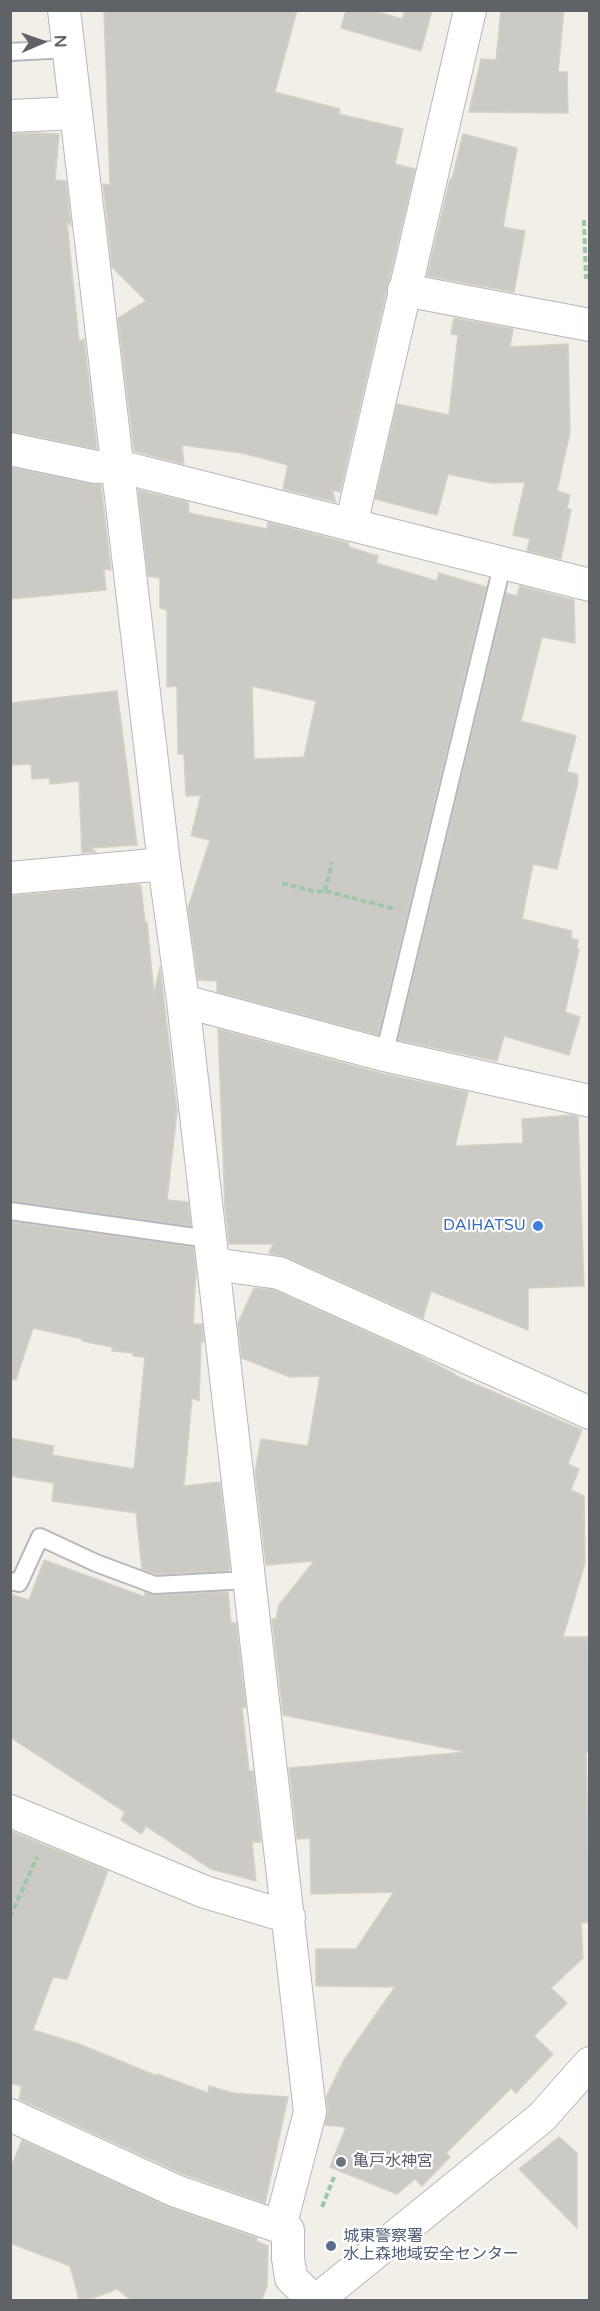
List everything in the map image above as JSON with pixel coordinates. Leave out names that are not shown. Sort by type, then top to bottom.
[{"type":"street","points":[[64,10],[164,864],[183,1001],[310,2112],[280,2227]]},
{"type":"street","points":[[351,525],[470,10]]},
{"type":"street","points":[[10,116],[75,113]]},
{"type":"street","points":[[404,291],[590,325]]},
{"type":"street","points":[[10,449],[96,466],[118,466],[590,585]]},
{"type":"street","points":[[10,878],[164,864]]},
{"type":"street","points":[[183,1001],[384,1055],[590,1101]]},
{"type":"street","points":[[211,1251],[279,1274],[590,1413]]},
{"type":"street","points":[[10,1810],[205,1893],[289,1917]]},
{"type":"street","points":[[10,2115],[176,2190],[288,2230],[291,2278],[324,2299],[542,2117],[590,2063]]},
{"type":"lane","points":[[10,52],[68,48]]},
{"type":"lane","points":[[384,1055],[503,562]]},
{"type":"lane","points":[[10,1211],[211,1251]]},
{"type":"lane","points":[[10,1581],[19,1583],[40,1536],[96,1563],[155,1585],[248,1580]]},
{"type":"path","points":[[584,220],[586,279]]},
{"type":"path","points":[[325,891],[332,862]]},
{"type":"path","points":[[282,883],[316,892],[325,891],[419,915]]},
{"type":"path","points":[[10,1917],[50,1828]]},
{"type":"path","points":[[319,2214],[334,2177]]},
{"type":"building","points":[[104,10],[297,10],[275,92],[340,109],[339,114],[403,129],[395,164],[415,169],[340,492],[332,490],[336,502],[283,489],[288,465],[242,453],[182,445],[184,464],[134,451],[118,318],[146,301],[112,267],[103,184],[110,185]]},
{"type":"building","points":[[346,10],[371,10],[402,19],[405,10],[432,10],[421,51],[341,28]]},
{"type":"building","points":[[501,10],[564,10],[558,72],[567,72],[568,113],[469,112],[481,59],[496,60]]},
{"type":"building","points":[[10,134],[59,134],[55,180],[66,181],[71,226],[67,222],[79,342],[84,339],[97,449],[10,431]]},
{"type":"building","points":[[463,134],[517,148],[503,227],[525,231],[514,292],[427,276]]},
{"type":"building","points":[[454,318],[513,329],[510,347],[568,344],[570,432],[557,491],[570,495],[567,508],[571,510],[561,559],[527,551],[530,539],[513,535],[525,482],[491,483],[448,474],[437,515],[375,499],[397,404],[449,415],[458,335],[451,334]]},
{"type":"building","points":[[10,467],[101,485],[111,570],[104,569],[106,590],[10,599]]},
{"type":"building","points":[[138,490],[188,502],[189,513],[267,529],[268,522],[348,543],[349,547],[378,556],[376,563],[437,581],[439,573],[486,587],[378,1035],[217,992],[217,981],[198,980],[188,908],[210,840],[191,836],[201,795],[186,796],[184,754],[178,754],[177,686],[167,687],[167,610],[160,608],[160,578],[148,576]],"holes":[[[252,686],[316,701],[304,757],[254,759]]]},
{"type":"building","points":[[520,586],[574,600],[575,643],[542,637],[521,721],[576,736],[567,772],[577,774],[578,782],[557,869],[533,864],[522,919],[572,931],[571,938],[578,940],[579,950],[565,1012],[580,1017],[569,1055],[504,1036],[497,1061],[398,1040],[506,593],[517,596]]},
{"type":"building","points":[[117,691],[137,845],[91,848],[96,852],[82,853],[79,781],[50,784],[49,778],[32,779],[31,764],[10,765],[10,703]]},
{"type":"building","points":[[139,884],[145,923],[147,922],[154,994],[160,967],[177,1111],[167,1200],[188,1202],[191,1226],[10,1201],[10,896]]},
{"type":"building","points":[[218,1029],[380,1073],[468,1092],[455,1146],[523,1143],[522,1119],[572,1115],[578,1117],[584,1286],[528,1288],[528,1330],[431,1291],[423,1318],[286,1257],[269,1253],[273,1244],[229,1244],[225,1207]]},
{"type":"building","points":[[10,1222],[193,1247],[196,1269],[193,1324],[202,1324],[204,1342],[201,1341],[199,1401],[192,1398],[184,1486],[220,1482],[230,1569],[157,1574],[142,1569],[136,1513],[52,1501],[54,1483],[10,1476],[10,1438],[54,1446],[52,1455],[134,1469],[145,1357],[112,1351],[112,1347],[33,1328],[16,1380],[10,1379]]},
{"type":"building","points":[[254,1288],[274,1290],[413,1353],[454,1375],[582,1430],[568,1464],[579,1469],[571,1490],[584,1496],[585,1563],[563,1637],[588,1637],[590,1752],[586,1752],[590,1922],[581,1923],[583,1958],[551,1988],[567,2003],[534,2036],[553,2054],[516,2093],[511,2088],[446,2153],[450,2157],[422,2186],[415,2179],[397,2194],[330,2167],[346,2127],[325,2125],[328,2110],[326,2097],[344,2060],[395,1987],[316,1986],[316,1949],[356,1949],[394,1892],[311,1894],[310,1838],[297,1839],[289,1768],[466,1752],[283,1715],[272,1619],[276,1619],[279,1605],[314,1561],[266,1565],[255,1472],[261,1439],[308,1446],[320,1376],[290,1377],[242,1358],[238,1323]]},
{"type":"building","points":[[44,1560],[145,1597],[145,1592],[156,1595],[228,1592],[231,1623],[236,1623],[246,1708],[242,1707],[249,1771],[253,1771],[261,1842],[252,1842],[256,1881],[211,1869],[146,1826],[141,1834],[121,1820],[125,1812],[10,1737],[10,1594],[29,1600]]},
{"type":"building","points":[[10,1831],[108,1871],[67,1979],[53,1977],[33,2030],[79,2044],[157,2076],[157,2074],[208,2093],[209,2086],[233,2093],[288,2097],[265,2203],[183,2174],[19,2099],[22,2086],[10,2083]]},
{"type":"building","points":[[559,2137],[577,2153],[577,2228],[519,2169]]},
{"type":"building","points":[[22,2140],[169,2207],[257,2238],[256,2241],[268,2246],[267,2286],[261,2301],[132,2301],[117,2289],[93,2298],[79,2299],[70,2266],[10,2243],[10,2170]]},
{"type":"place","name":"DAIHATSU","points":[[538,1226]]},
{"type":"place","name":"亀戸水神宮","points":[[341,2162]]},
{"type":"place","name":"城東警察署 水上森地域安全センター","points":[[331,2246]]}]
